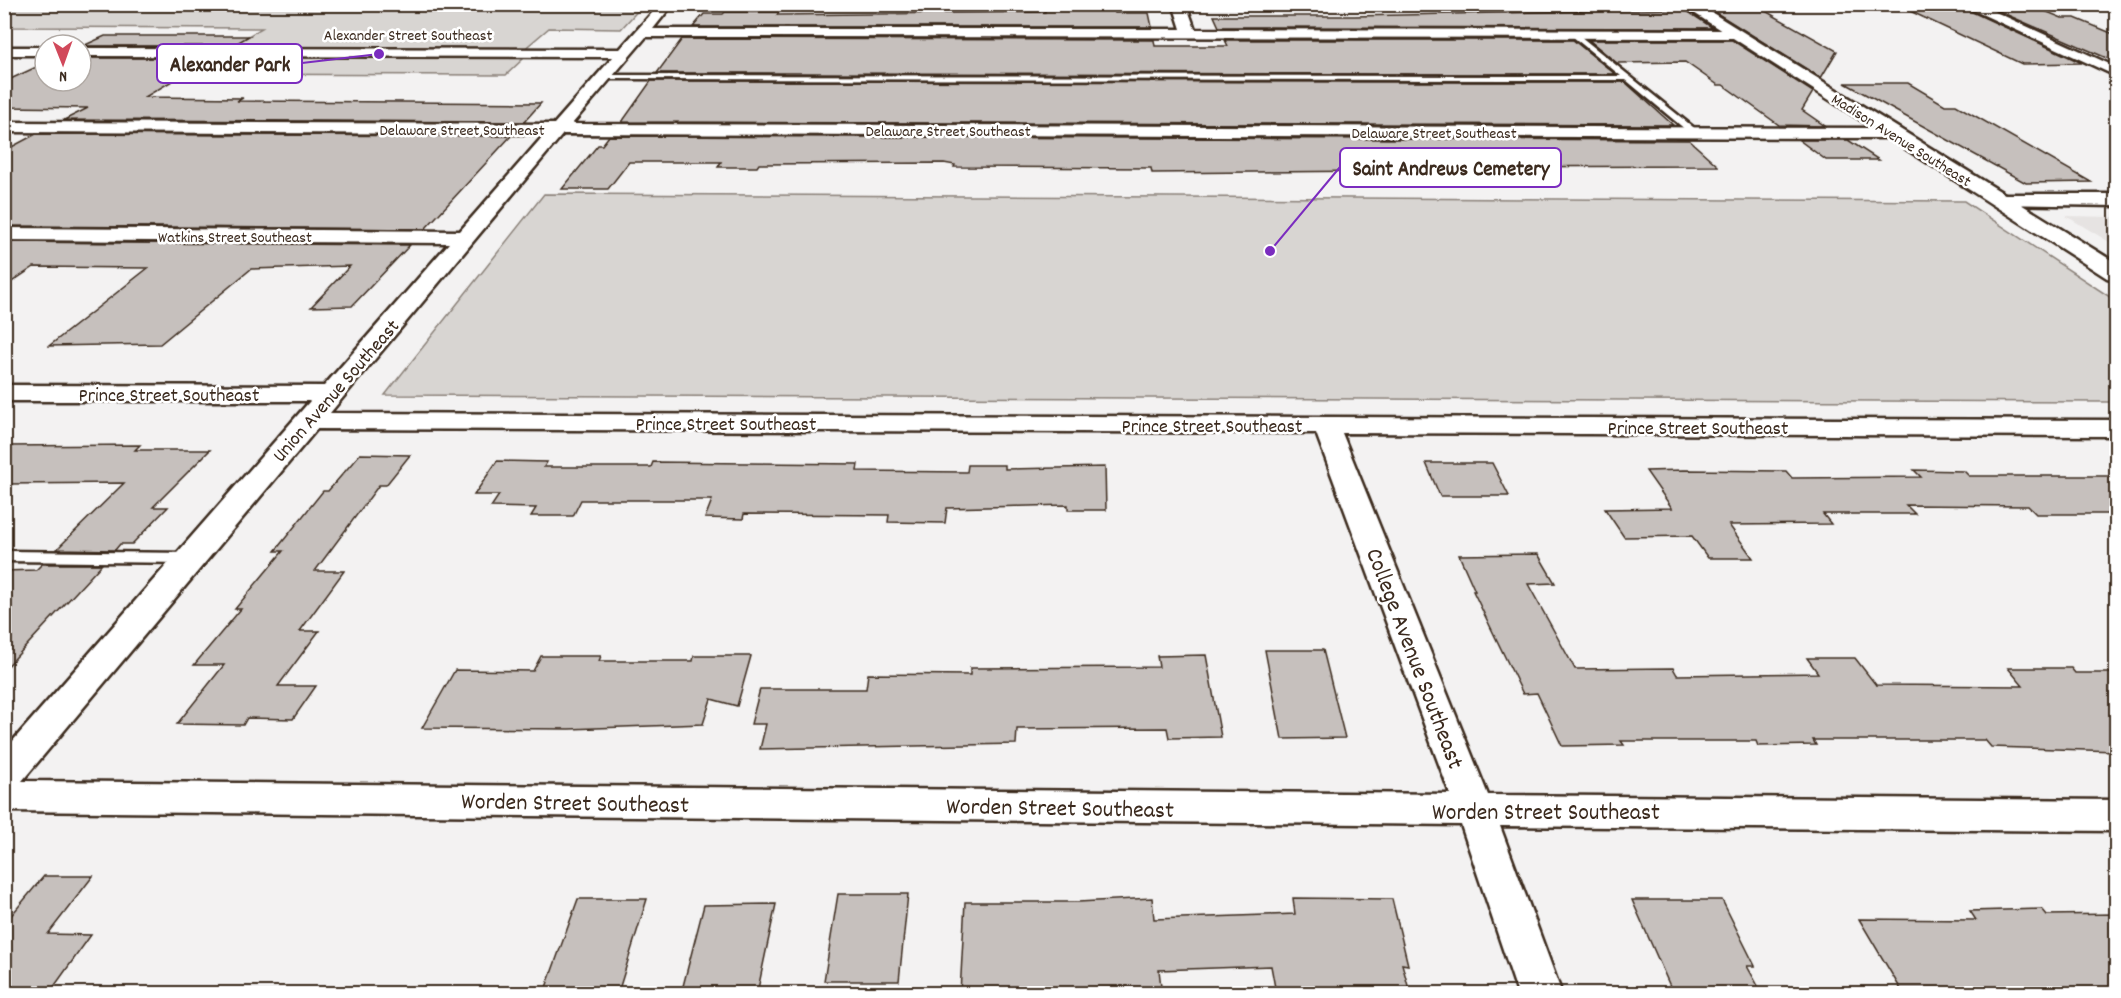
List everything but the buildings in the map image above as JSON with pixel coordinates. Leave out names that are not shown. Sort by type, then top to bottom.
[{"type":"street","name":"Union Avenue Southeast","points":[[4,777],[667,4]]},
{"type":"street","points":[[1179,4],[1190,34]]},
{"type":"street","name":"Madison Avenue Southeast","points":[[1687,4],[2116,273]]},
{"type":"street","points":[[1966,4],[2116,72]]},
{"type":"street","points":[[643,33],[1734,34]]},
{"type":"street","points":[[4,51],[33,51]]},
{"type":"street","name":"Alexander Street Southeast","points":[[93,52],[626,53]]},
{"type":"street","name":"Delaware Street Southeast","points":[[4,127],[1891,133]]},
{"type":"street","points":[[1999,200],[2116,200]]},
{"type":"street","name":"Watkins Street Southeast","points":[[4,234],[465,237]]},
{"type":"street","name":"Prince Street Southeast","points":[[4,393],[333,394]]},
{"type":"street","name":"Prince Street Southeast","points":[[308,421],[2116,428]]},
{"type":"street","name":"College Avenue Southeast","points":[[1326,425],[1475,810],[1540,993]]},
{"type":"street","name":"Worden Street Southeast","points":[[4,796],[2116,816]]},
{"type":"lane","points":[[1575,34],[1695,133]]},
{"type":"lane","points":[[605,76],[1629,78]]},
{"type":"lane","points":[[4,556],[191,558]]},
{"type":"shaded area","points":[[5,4],[643,5],[621,29],[549,28],[515,57],[524,58],[506,75],[204,74],[245,50],[226,49],[262,28],[5,27]]},
{"type":"shaded area","points":[[544,194],[1964,201],[2116,301],[2116,402],[385,395]]},
{"type":"shaded area","points":[[2066,216],[2116,217],[2116,246]]},
{"type":"place","name":"Alexander Park","points":[[379,54]]},
{"type":"place","name":"Saint Andrews Cemetery","points":[[1270,251]]}]
